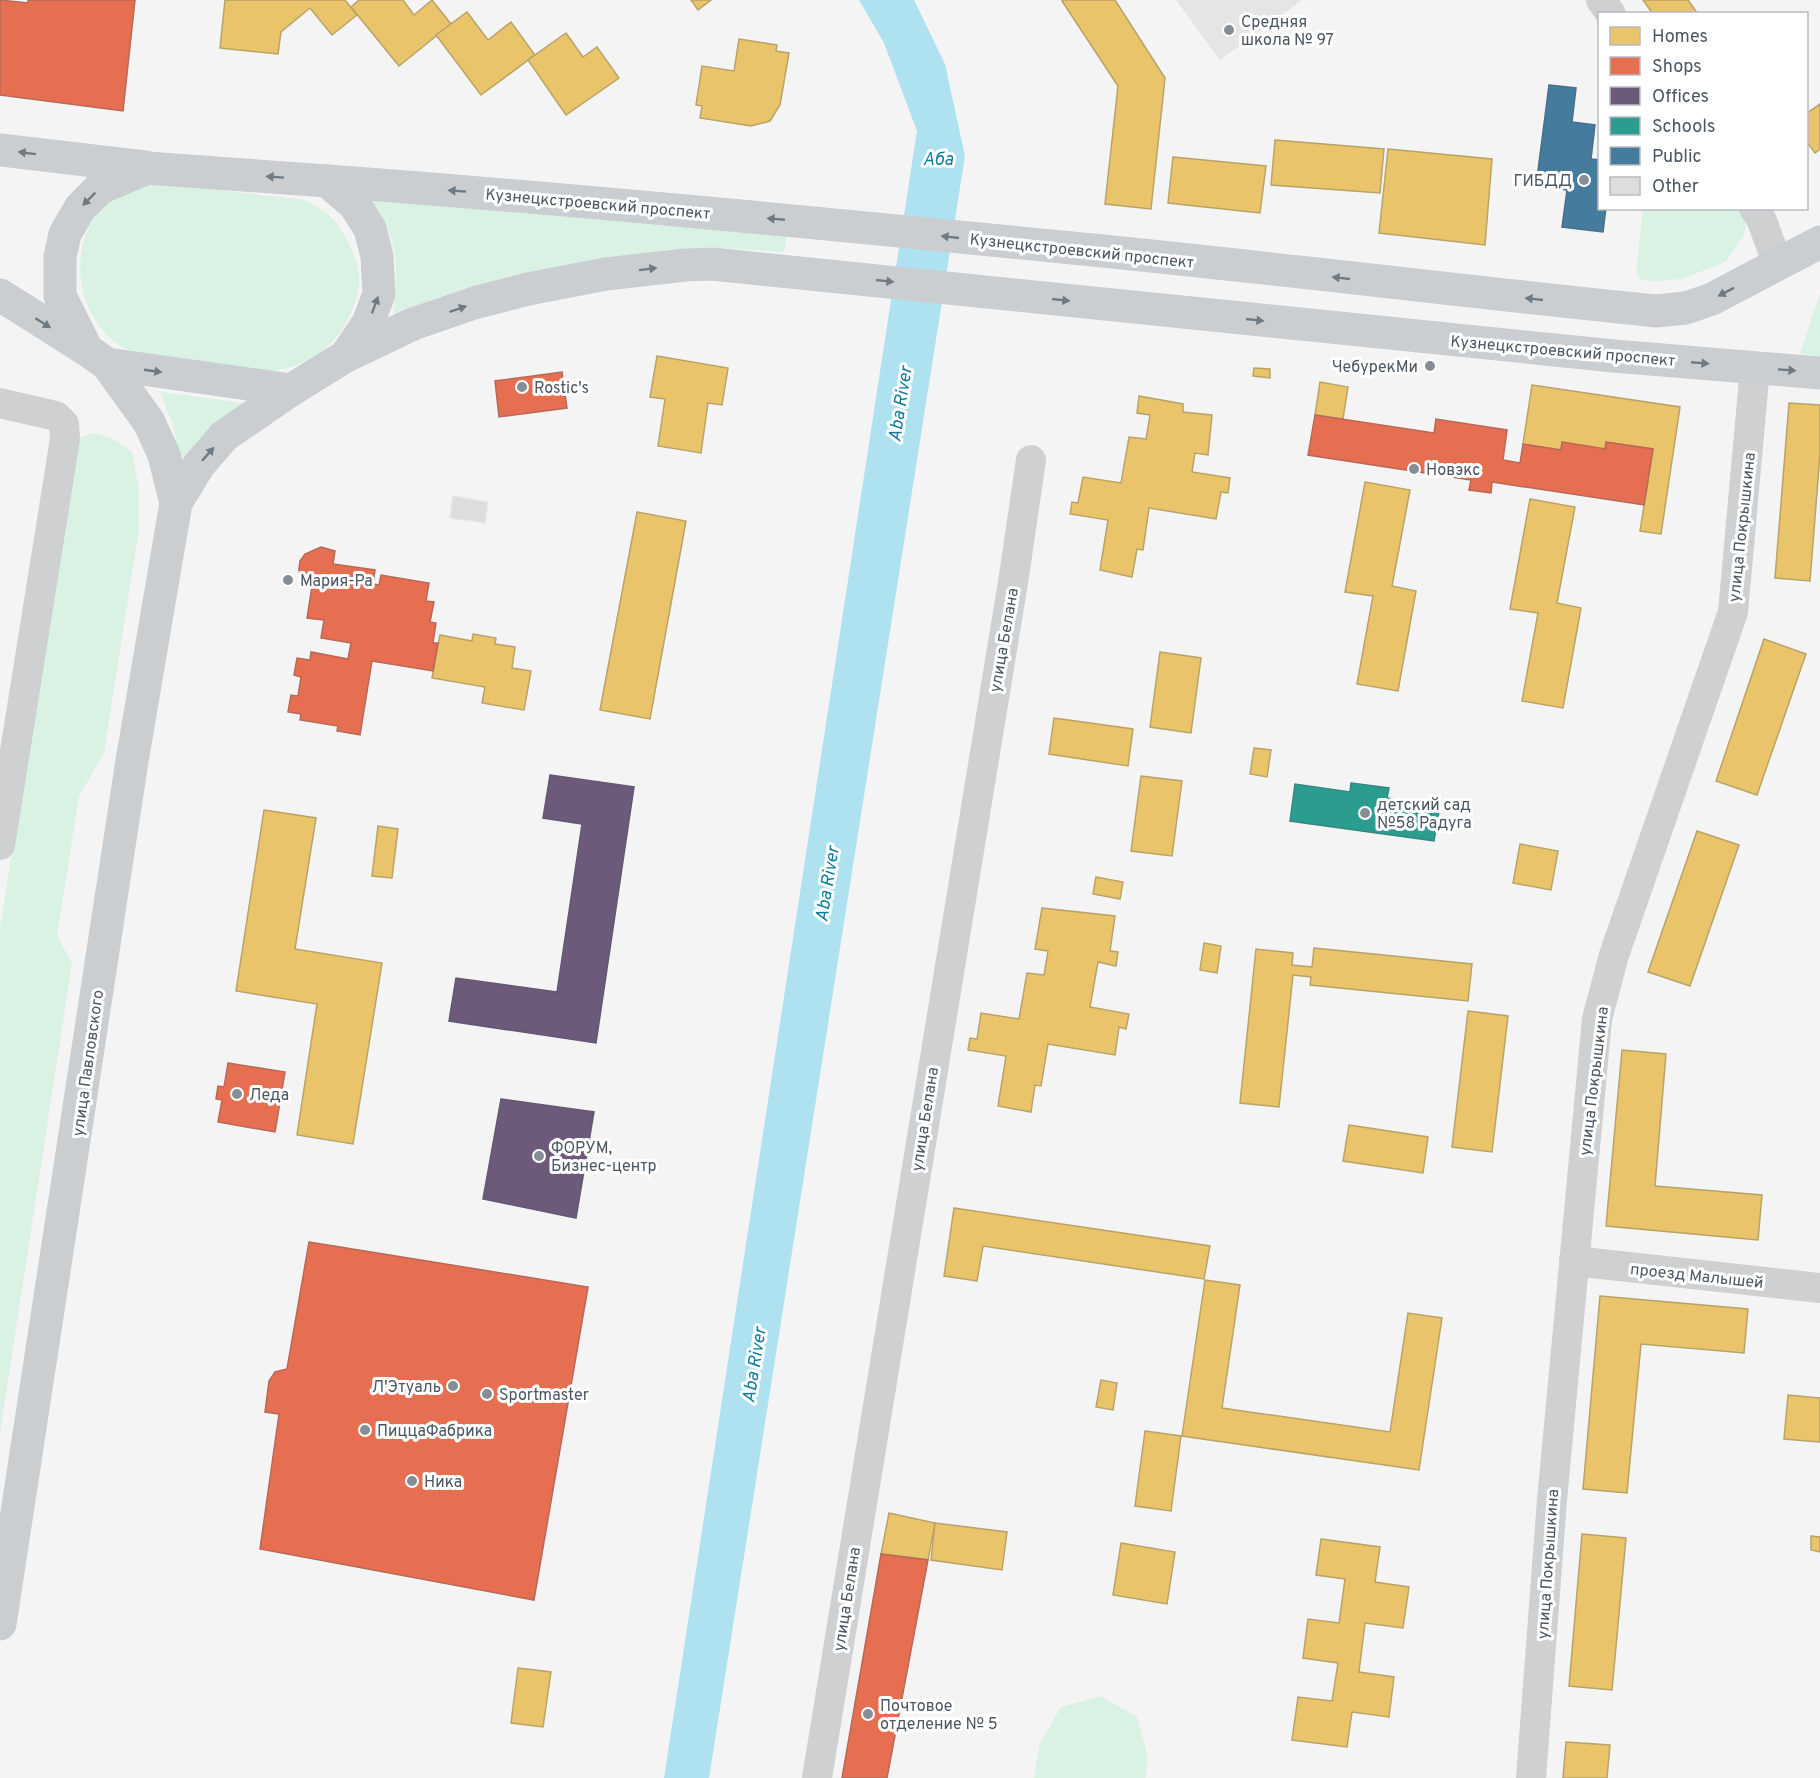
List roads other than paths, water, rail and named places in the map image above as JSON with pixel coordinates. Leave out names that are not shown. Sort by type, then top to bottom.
[{"type":"main road","points":[[0,150],[147,168]]},
{"type":"main road","points":[[97,357],[60,296],[60,257],[65,234],[80,208],[100,188],[147,168]]},
{"type":"main road","name":"Кузнецкстроевский проспект","points":[[147,168],[480,193],[834,225],[1656,311],[1686,308],[1712,299],[1820,242]]},
{"type":"main road","points":[[327,181],[355,205],[370,229],[377,256],[379,294],[368,323],[346,356]]},
{"type":"main road","name":"Кузнецкстроевский проспект","points":[[291,390],[346,356],[413,324],[474,303],[528,289],[606,274],[712,264],[1602,355],[1820,373]]},
{"type":"main road","points":[[0,295],[97,357],[291,390]]},
{"type":"main road","name":"улица Павловского","points":[[97,357],[149,422],[164,455],[176,503]]},
{"type":"main road","name":"улица Павловского","points":[[0,1619],[132,761],[176,503],[199,465],[224,436],[291,390]]},
{"type":"street","points":[[1755,210],[1762,221],[1778,265]]},
{"type":"street","name":"улица Покрышкина","points":[[1531,1778],[1552,1500],[1597,1019],[1614,955],[1733,612],[1755,368]]},
{"type":"street","points":[[0,403],[56,416],[64,424],[65,439],[0,845]]},
{"type":"street","name":"улица Белана","points":[[817,1778],[1014,576],[1031,460]]},
{"type":"street","name":"проезд Малышей","points":[[1574,1262],[1820,1288]]},
{"type":"water","name":"Аба","points":[[859,0],[914,0],[945,64],[965,156],[709,1778],[664,1778],[917,131],[884,43]]},
{"type":"place","name":"Средняя школа № 97","points":[[1229,30]]},
{"type":"place","name":"ГИБДД","points":[[1584,180]]},
{"type":"place","name":"ЧебурекМи","points":[[1430,366]]},
{"type":"place","name":"Rostic's","points":[[522,387]]},
{"type":"place","name":"Новэкс","points":[[1414,469]]},
{"type":"place","name":"Мария-Ра","points":[[288,580]]},
{"type":"place","name":"детский сад №58 Радуга","points":[[1365,813]]},
{"type":"place","name":"Леда","points":[[237,1094]]},
{"type":"place","name":"ФОРУМ, Бизнес-центр","points":[[539,1156]]},
{"type":"place","name":"Л'Этуаль","points":[[453,1386]]},
{"type":"place","name":"Sportmaster","points":[[487,1394]]},
{"type":"place","name":"ПиццаФабрика","points":[[365,1430]]},
{"type":"place","name":"Ника","points":[[412,1481]]},
{"type":"place","name":"Почтовое отделение № 5","points":[[868,1714]]},
{"type":"water label","name":"Aba River","points":[[900,404]]},
{"type":"water label","name":"Aba River","points":[[827,884]]},
{"type":"water label","name":"Aba River","points":[[754,1365]]}]
